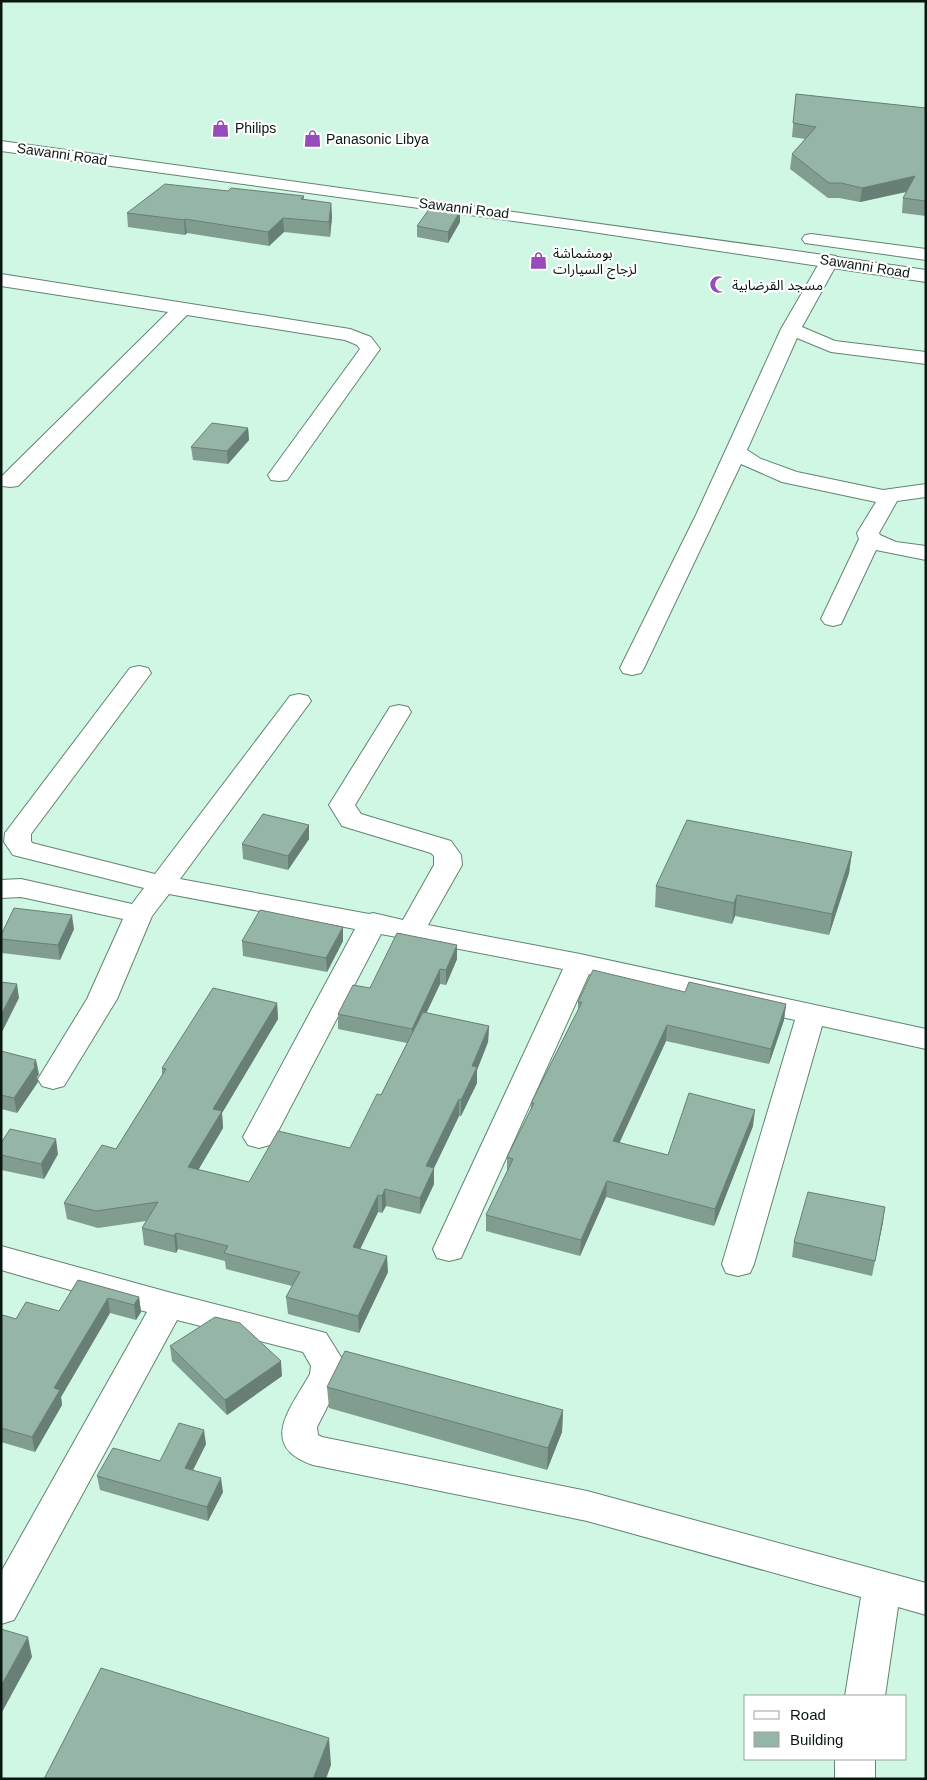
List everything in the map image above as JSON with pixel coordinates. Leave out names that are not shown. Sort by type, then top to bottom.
[{"type":"main road","name":"Sawanni Road","points":[[1,146],[330,192],[552,219],[926,276]]},
{"type":"main road","name":"Sawanni Road","points":[[790,236],[926,256]]},
{"type":"main road","points":[[632,668],[707,515],[791,330],[830,260]]},
{"type":"main road","points":[[1,280],[350,335],[364,341],[370,349],[279,475]]},
{"type":"main road","points":[[10,481],[182,309]]},
{"type":"main road","points":[[791,330],[831,346],[926,358]]},
{"type":"main road","points":[[735,452],[755,466],[801,481],[883,497],[926,490]]},
{"type":"main road","points":[[883,497],[887,502],[868,533],[870,539],[878,544],[926,553]]},
{"type":"main road","points":[[833,619],[870,539]]},
{"type":"main road","points":[[140,672],[18,833],[17,842],[23,850],[162,884],[373,922],[580,963],[926,1039]]},
{"type":"main road","points":[[53,1079],[102,999],[139,914],[299,701]]},
{"type":"main road","points":[[399,712],[342,805],[351,820],[441,847],[448,855],[448,865],[412,930]]},
{"type":"main road","points":[[1,889],[21,888],[139,914]]},
{"type":"main road","points":[[260,1136],[373,922]]},
{"type":"main road","points":[[449,1249],[580,963]]},
{"type":"main road","points":[[738,1264],[811,1014]]},
{"type":"main road","points":[[1,1258],[168,1305],[314,1342],[329,1365],[327,1374],[298,1428],[300,1442],[313,1450],[587,1506],[926,1599]]},
{"type":"main road","points":[[1,1608],[168,1305]]},
{"type":"main road","points":[[865,1695],[882,1586]]},
{"type":"main road","points":[[855,1760],[855,1779]]},
{"type":"building","points":[[796,94],[926,108],[926,201],[903,198],[915,176],[862,188],[841,183],[829,183],[792,154],[816,127],[793,123]]},
{"type":"building","points":[[165,184],[228,191],[231,188],[304,196],[301,199],[331,203],[329,222],[283,218],[268,232],[185,219],[127,213]]},
{"type":"building","points":[[430,208],[460,211],[448,232],[417,226]]},
{"type":"building","points":[[212,423],[248,428],[227,451],[191,447]]},
{"type":"building","points":[[263,814],[309,825],[288,856],[242,844]]},
{"type":"building","points":[[687,820],[852,852],[832,914],[737,895],[734,903],[656,886]]},
{"type":"building","points":[[14,908],[72,915],[58,945],[1,939],[1,935]]},
{"type":"building","points":[[260,910],[343,927],[326,958],[242,941]]},
{"type":"building","points":[[397,933],[457,945],[446,970],[440,969],[412,1029],[338,1014],[353,985],[370,988]]},
{"type":"building","points":[[593,970],[685,992],[689,982],[786,1004],[771,1049],[667,1025],[613,1141],[668,1155],[689,1093],[755,1110],[715,1209],[607,1181],[581,1240],[486,1215],[513,1159],[507,1157],[534,1103],[531,1103],[582,1002],[578,1002]]},
{"type":"building","points":[[1,982],[17,984],[1,1015]]},
{"type":"building","points":[[213,988],[277,1003],[213,1109],[222,1111],[188,1167],[249,1182],[278,1131],[350,1148],[377,1094],[381,1095],[423,1012],[489,1026],[472,1066],[477,1067],[426,1166],[434,1168],[420,1198],[385,1189],[382,1196],[378,1195],[353,1247],[387,1256],[358,1316],[286,1297],[300,1272],[224,1253],[228,1246],[176,1233],[174,1236],[142,1228],[158,1202],[96,1211],[64,1203],[102,1145],[116,1149],[166,1069],[162,1068]]},
{"type":"building","points":[[1,1051],[36,1060],[34,1063],[35,1067],[14,1098],[1,1095]]},
{"type":"building","points":[[10,1129],[56,1139],[41,1164],[1,1155],[1,1143]]},
{"type":"building","points":[[808,1192],[885,1207],[875,1261],[794,1242]]},
{"type":"building","points":[[78,1280],[139,1297],[134,1305],[108,1298],[54,1388],[60,1390],[32,1437],[1,1428],[1,1317],[3,1315],[16,1319],[26,1302],[59,1311]]},
{"type":"building","points":[[215,1317],[240,1323],[281,1361],[225,1400],[170,1346]]},
{"type":"building","points":[[345,1351],[563,1410],[548,1448],[327,1387]]},
{"type":"building","points":[[179,1423],[204,1430],[185,1468],[221,1478],[207,1507],[97,1476],[113,1448],[160,1461]]},
{"type":"building","points":[[1,1629],[28,1637],[1,1686]]},
{"type":"building","points":[[101,1668],[329,1738],[313,1779],[44,1779]]},
{"type":"place","name":"Philips","points":[[221,128]]},
{"type":"place","name":"Panasonic Libya","points":[[312,139]]},
{"type":"place","name":"بومشماشة لزجاج السيارات","points":[[539,261]]},
{"type":"place","name":"مسجد القرضابية","points":[[718,285]]}]
